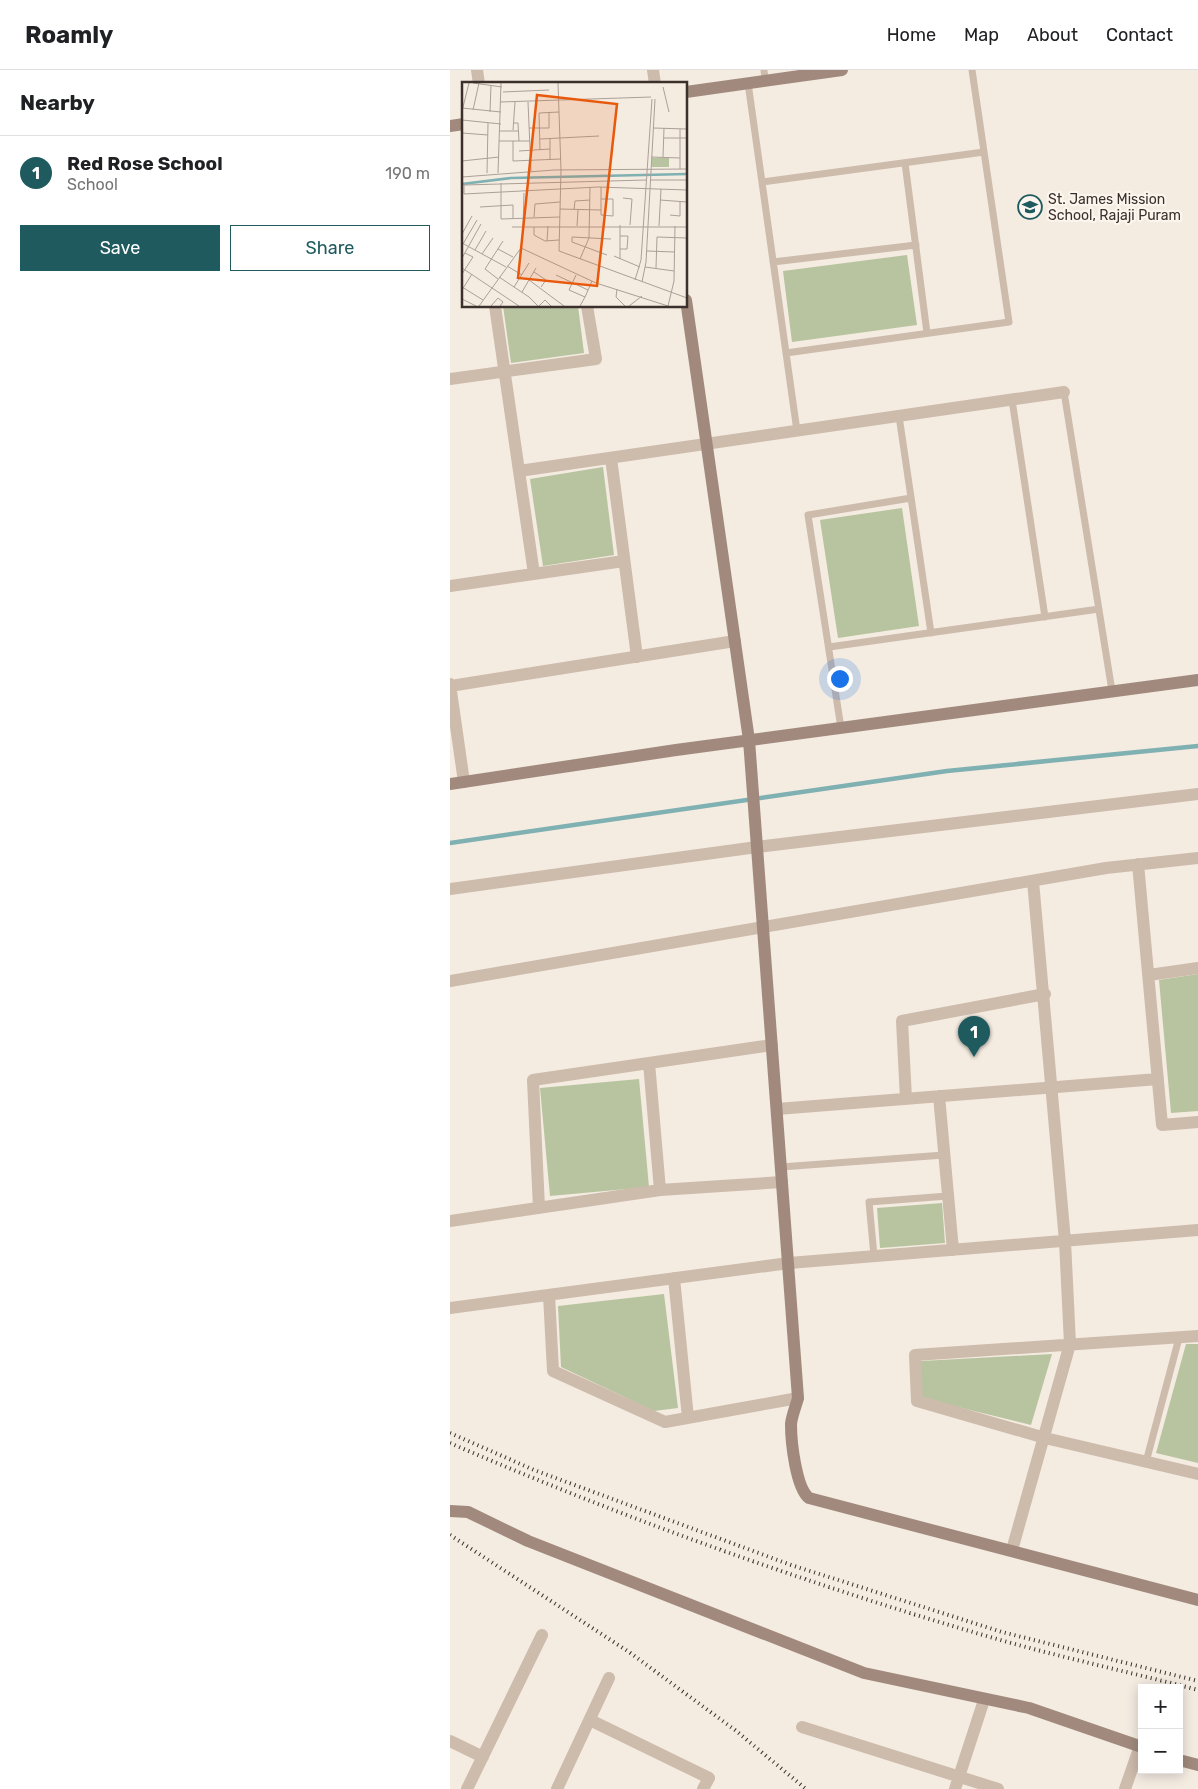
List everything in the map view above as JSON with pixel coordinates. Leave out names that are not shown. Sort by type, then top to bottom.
[{"type":"street","points":[[688,92],[748,83],[764,75],[842,70]]},
{"type":"street","points":[[495,308],[534,574]]},
{"type":"street","points":[[450,379],[596,359],[588,308]]},
{"type":"street","points":[[687,308],[749,740],[798,1398],[791,1425],[799,1484],[804,1494],[810,1498],[1198,1600]]},
{"type":"street","points":[[519,471],[1064,392]]},
{"type":"street","points":[[610,458],[637,657]]},
{"type":"street","points":[[450,586],[624,561]]},
{"type":"street","points":[[464,782],[450,685],[735,641]]},
{"type":"street","points":[[450,784],[749,740],[1198,680]]},
{"type":"street","points":[[450,889],[757,846],[1198,794]]},
{"type":"street","points":[[450,981],[1033,881],[1138,864],[1198,858]]},
{"type":"street","points":[[1138,864],[1162,1125],[1198,1122]]},
{"type":"street","points":[[1012,1550],[1070,1344],[1065,1241],[1045,994],[1033,881]]},
{"type":"street","points":[[1149,975],[1198,968]]},
{"type":"street","points":[[906,1099],[902,1021],[1045,994]]},
{"type":"street","points":[[538,1208],[533,1080],[772,1044]]},
{"type":"street","points":[[649,1063],[660,1190]]},
{"type":"street","points":[[777,1109],[1158,1079]]},
{"type":"street","points":[[939,1096],[953,1250]]},
{"type":"street","points":[[450,1221],[660,1190],[782,1182]]},
{"type":"street","points":[[450,1308],[788,1263],[1198,1230]]},
{"type":"street","points":[[674,1278],[688,1418]]},
{"type":"street","points":[[549,1295],[552,1372],[665,1422],[798,1398]]},
{"type":"street","points":[[1198,1336],[915,1355],[917,1401],[1045,1438],[1198,1474]]},
{"type":"street","points":[[450,1511],[468,1512],[528,1541],[864,1673],[984,1700],[1029,1708],[1138,1746]]},
{"type":"street","points":[[468,1789],[542,1635]]},
{"type":"street","points":[[557,1789],[609,1678]]},
{"type":"street","points":[[955,1789],[984,1700]]},
{"type":"street","points":[[590,1720],[709,1778],[703,1789]]},
{"type":"street","points":[[802,1727],[960,1775],[998,1789]]},
{"type":"street","points":[[450,1740],[483,1756]]},
{"type":"street","points":[[1125,1789],[1138,1755]]},
{"type":"street","points":[[1183,1761],[1198,1765]]},
{"type":"lane","points":[[786,352],[1009,322],[972,70]]},
{"type":"lane","points":[[748,83],[797,431]]},
{"type":"lane","points":[[762,182],[984,152]]},
{"type":"lane","points":[[905,162],[927,333]]},
{"type":"lane","points":[[773,262],[916,245]]},
{"type":"lane","points":[[1064,392],[1112,691]]},
{"type":"lane","points":[[1012,400],[1045,617]]},
{"type":"lane","points":[[899,416],[931,633]]},
{"type":"lane","points":[[841,728],[808,514],[911,498]]},
{"type":"lane","points":[[828,647],[1099,609]]},
{"type":"lane","points":[[781,1167],[944,1155]]},
{"type":"lane","points":[[874,1256],[869,1202],[948,1196]]},
{"type":"lane","points":[[1146,1462],[1179,1338]]},
{"type":"green space","points":[[907,255],[917,325],[792,342],[783,271]]},
{"type":"green space","points":[[503,308],[578,308],[584,353],[511,363]]},
{"type":"green space","points":[[603,467],[614,555],[543,566],[530,479]]},
{"type":"green space","points":[[902,508],[919,626],[838,638],[820,520]]},
{"type":"green space","points":[[1198,974],[1198,1111],[1171,1113],[1159,980]]},
{"type":"green space","points":[[639,1079],[649,1187],[550,1196],[540,1088]]},
{"type":"green space","points":[[942,1203],[945,1243],[880,1248],[877,1208]]},
{"type":"green space","points":[[664,1294],[678,1408],[654,1411],[561,1367],[558,1306]]},
{"type":"green space","points":[[1186,1344],[1198,1344],[1198,1463],[1156,1453]]},
{"type":"green space","points":[[1052,1354],[1031,1425],[921,1398],[921,1361]]},
{"type":"waterway","points":[[450,843],[947,771],[1198,746]]},
{"type":"railway","points":[[450,1433],[534,1470],[791,1565],[1002,1632],[1198,1681]]},
{"type":"railway","points":[[450,1443],[647,1523],[780,1571],[915,1615],[1010,1643],[1198,1690]]},
{"type":"railway","points":[[450,1535],[629,1652],[735,1730],[806,1789]]},
{"type":"place","name":"St. James Mission School, Rajaji Puram","points":[[1030,207]]},
{"type":"place","name":"Red Rose School","points":[[974,1057]]}]
